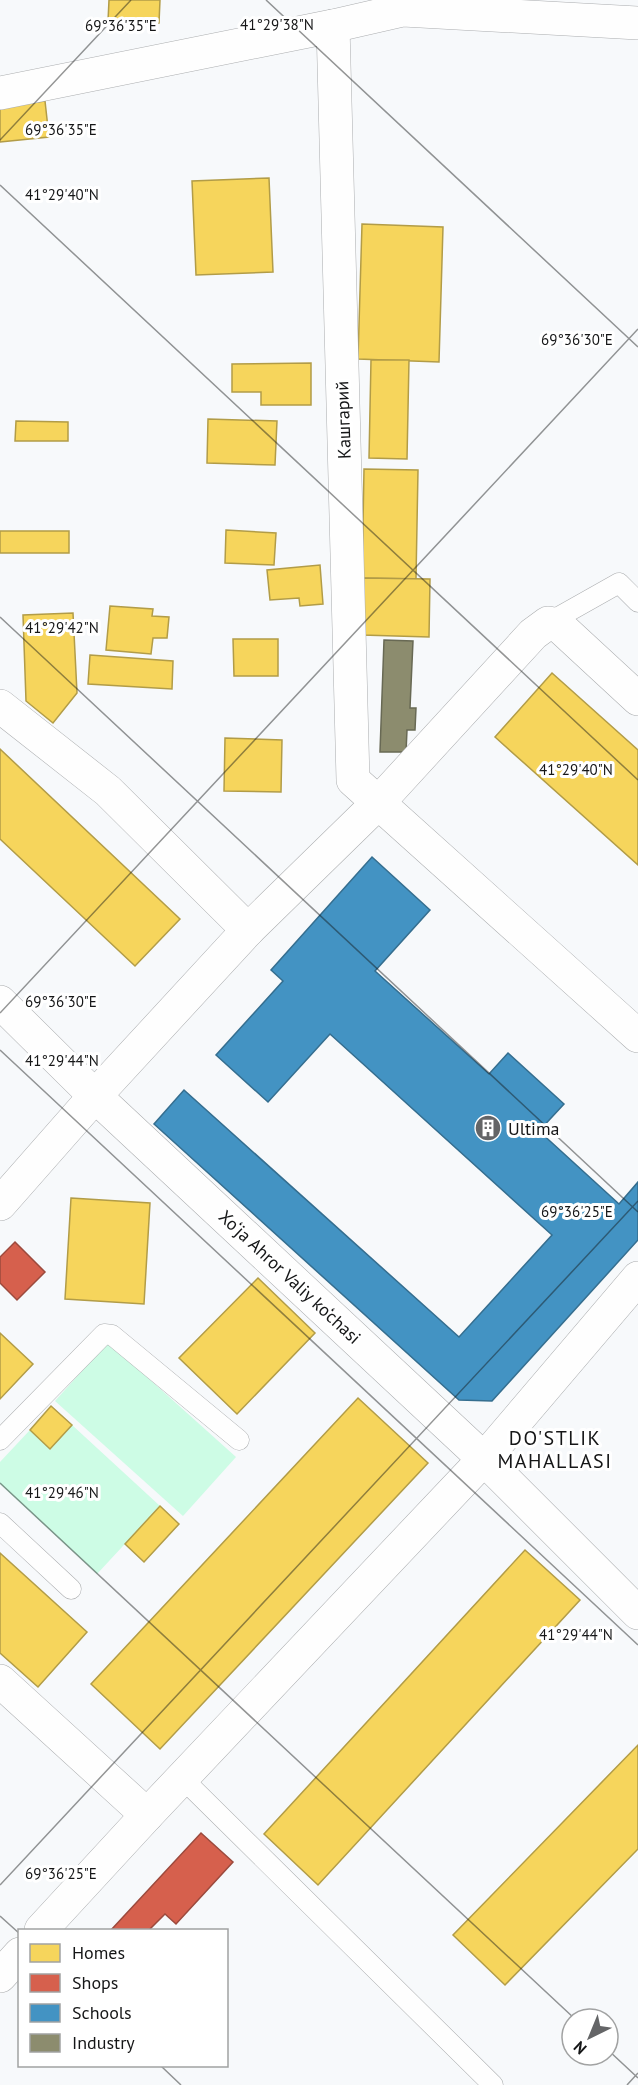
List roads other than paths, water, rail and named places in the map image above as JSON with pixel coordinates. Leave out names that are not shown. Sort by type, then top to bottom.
[{"type":"street","points":[[0,93],[402,10],[638,23]]},
{"type":"street","name":"Кашгарий","points":[[333,26],[353,780],[638,1036]]},
{"type":"street","points":[[0,1204],[95,1096],[248,930],[378,803],[533,634],[548,623],[558,625],[638,699]]},
{"type":"street","points":[[0,706],[108,791],[248,930]]},
{"type":"street","name":"Xo‘ja Ahror Valiy ko‘chasi","points":[[0,1002],[95,1096],[484,1459],[638,1613]]},
{"type":"street","points":[[42,1929],[484,1459],[638,1278]]},
{"type":"street","points":[[0,1681],[147,1815]]},
{"type":"street","points":[[0,1976],[18,1956]]},
{"type":"lane","points":[[548,623],[619,583],[638,602]]},
{"type":"lane","points":[[0,1440],[104,1334],[112,1335],[239,1440]]},
{"type":"lane","points":[[0,1523],[71,1589]]},
{"type":"lane","points":[[182,1778],[493,2085]]},
{"type":"place","name":"Ultima","points":[[488,1128]]},
{"type":"district","name":"DO'STLIK MAHALLASI","points":[[555,1450]]}]
